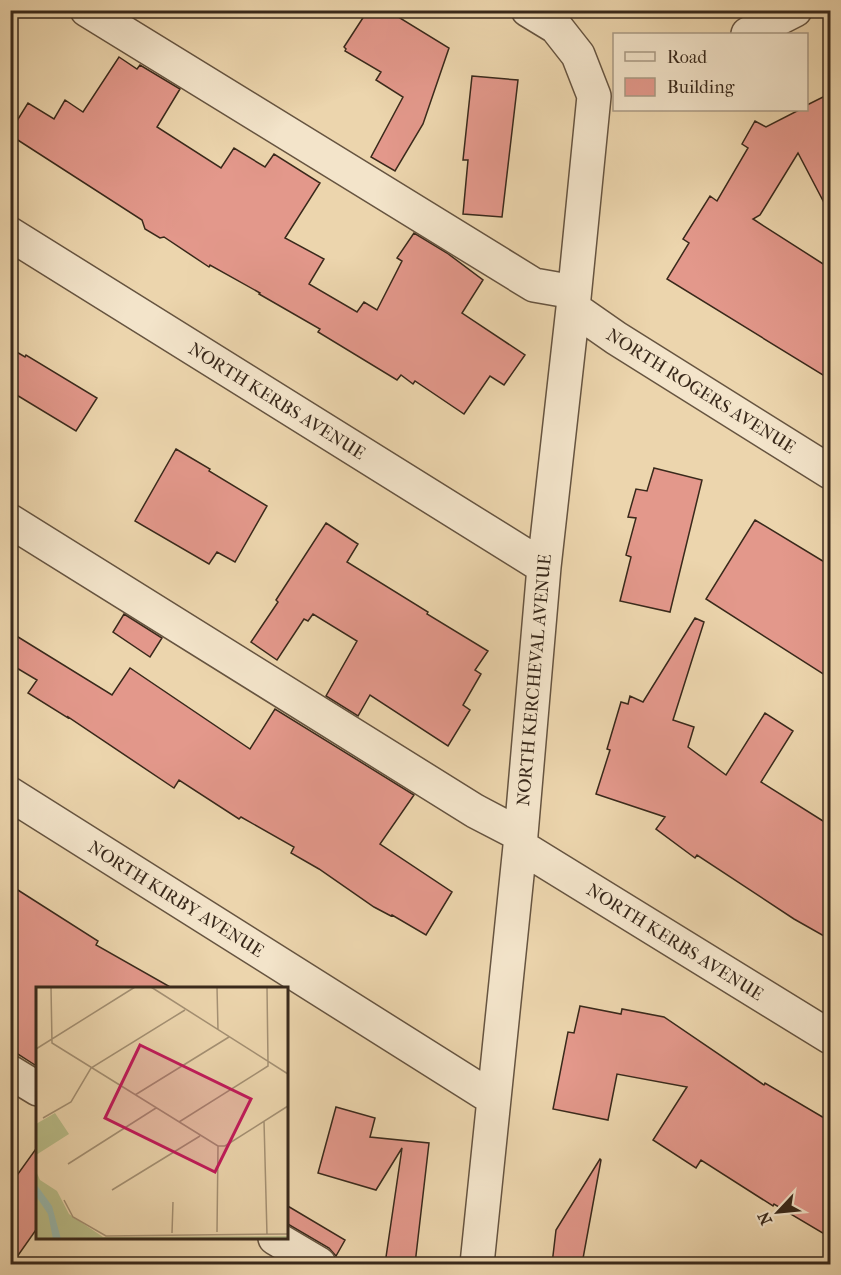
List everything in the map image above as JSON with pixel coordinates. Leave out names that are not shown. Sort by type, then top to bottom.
[{"type":"street","points":[[87,10],[534,285],[574,300]]},
{"type":"street","points":[[528,10],[556,27],[604,93]]},
{"type":"street","points":[[750,33],[795,10]]},
{"type":"street","name":"NORTH KERCHEVAL AVENUE","points":[[477,1264],[520,841],[544,567],[574,300],[604,93]]},
{"type":"street","name":"NORTH KERBS AVENUE","points":[[10,234],[544,567]]},
{"type":"street","name":"NORTH ROGERS AVENUE","points":[[574,300],[616,338],[831,472]]},
{"type":"street","name":"NORTH KERBS AVENUE","points":[[10,521],[475,811],[831,1037]]},
{"type":"street","name":"NORTH KIRBY AVENUE","points":[[10,794],[495,1099]]},
{"type":"street","points":[[10,1072],[36,1088]]},
{"type":"street","points":[[278,1239],[319,1264]]},
{"type":"building","points":[[368,10],[387,10],[449,48],[423,124],[395,171],[371,157],[403,97],[376,80],[381,72],[345,51],[344,47]]},
{"type":"building","points":[[119,57],[137,69],[140,65],[180,89],[157,127],[221,168],[234,148],[265,167],[274,154],[320,183],[285,238],[324,259],[309,284],[357,312],[364,302],[377,310],[402,261],[397,258],[414,233],[447,253],[483,280],[462,313],[525,355],[504,385],[490,376],[464,414],[415,381],[413,384],[401,375],[397,380],[318,332],[320,329],[260,293],[210,265],[209,267],[164,237],[160,238],[145,229],[142,220],[10,135],[28,103],[54,119],[65,100],[83,112]]},
{"type":"building","points":[[472,76],[518,80],[502,217],[463,214],[468,160],[463,160]]},
{"type":"building","points":[[831,93],[831,216],[798,153],[760,215],[753,219],[831,269],[831,380],[667,279],[689,243],[683,239],[710,196],[717,201],[748,148],[742,144],[755,121],[766,127],[797,111],[808,111],[808,104]]},
{"type":"building","points":[[10,348],[25,357],[26,355],[97,398],[76,431],[10,391]]},
{"type":"building","points":[[176,449],[267,506],[235,562],[217,552],[209,564],[135,521]]},
{"type":"building","points":[[654,468],[702,480],[670,612],[620,601],[631,557],[626,555],[636,518],[628,517],[636,489],[647,491]]},
{"type":"building","points":[[755,520],[831,566],[831,679],[706,599]]},
{"type":"building","points":[[326,523],[358,544],[347,562],[488,651],[475,670],[481,674],[463,705],[470,710],[448,746],[370,695],[358,716],[326,696],[357,641],[313,614],[308,621],[304,619],[277,660],[251,642]]},
{"type":"building","points":[[124,614],[162,638],[150,657],[113,632]]},
{"type":"building","points":[[695,618],[704,622],[673,720],[694,727],[688,747],[726,775],[765,713],[793,731],[761,782],[831,826],[831,940],[794,919],[697,855],[695,858],[656,829],[665,817],[596,794],[610,750],[607,749],[621,702],[628,704],[630,696],[643,702]]},
{"type":"building","points":[[10,632],[112,695],[130,668],[250,749],[275,709],[414,795],[380,844],[452,892],[426,935],[374,907],[319,869],[291,853],[294,847],[241,817],[239,819],[179,780],[174,788],[28,693],[37,680],[10,664]]},
{"type":"building","points":[[10,885],[98,941],[96,945],[170,987],[36,987],[36,1066],[10,1049]]},
{"type":"building","points":[[580,1006],[621,1014],[622,1009],[664,1017],[764,1085],[765,1083],[831,1122],[831,1238],[774,1204],[773,1206],[701,1160],[696,1168],[653,1140],[687,1087],[617,1074],[608,1120],[553,1109],[568,1032],[574,1033]]},
{"type":"building","points":[[336,1107],[375,1118],[370,1137],[429,1143],[415,1264],[385,1264],[402,1148],[376,1190],[318,1173]]},
{"type":"building","points":[[36,1149],[36,1230],[12,1264],[10,1264],[10,1185]]},
{"type":"building","points":[[600,1159],[582,1264],[552,1264],[556,1230]]},
{"type":"building","points":[[288,1206],[345,1240],[336,1256],[329,1248],[288,1224]]}]
